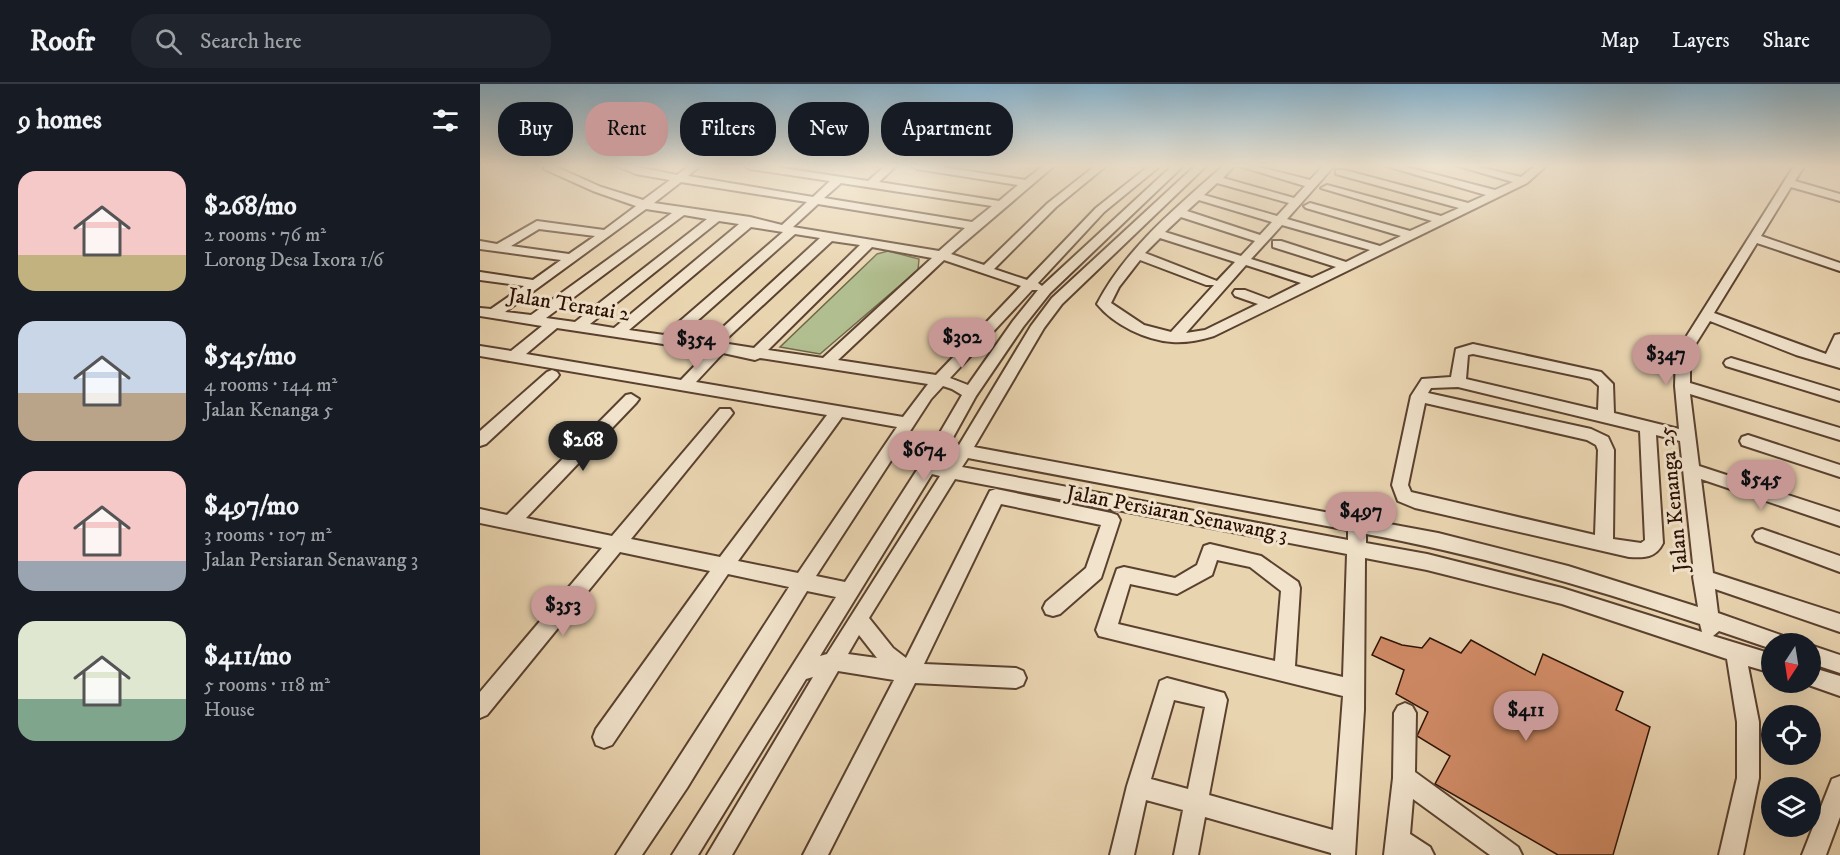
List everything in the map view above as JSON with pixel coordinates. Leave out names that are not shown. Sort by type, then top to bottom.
[{"type":"street","points":[[636,202],[944,256],[1045,290]]},
{"type":"street","points":[[486,313],[534,284],[649,202]]},
{"type":"street","points":[[666,341],[789,229],[814,202]]},
{"type":"street","points":[[828,202],[974,226]]},
{"type":"street","points":[[986,202],[999,204]]},
{"type":"street","points":[[825,364],[1002,202]]},
{"type":"street","points":[[985,271],[1056,202]]},
{"type":"street","points":[[628,855],[679,780],[803,580],[937,380],[1110,202]]},
{"type":"street","points":[[684,855],[934,456],[970,394],[1018,324],[1045,290],[1139,202]]},
{"type":"street","points":[[719,855],[858,619],[951,472],[1038,326],[1057,301],[1163,202]]},
{"type":"street","points":[[1191,202],[1109,289],[1104,304],[1117,317],[1150,332],[1173,338],[1192,339],[1209,333],[1480,202]]},
{"type":"street","points":[[1218,202],[1381,250]]},
{"type":"street","points":[[1173,338],[1296,202]]},
{"type":"street","points":[[1377,202],[1442,220]]},
{"type":"street","points":[[1451,202],[1469,207]]},
{"type":"street","name":"Jalan Kenanga 25","points":[[1712,644],[1682,386],[1683,353],[1777,202]]},
{"type":"street","points":[[1310,206],[1412,235]]},
{"type":"street","points":[[534,320],[682,211]]},
{"type":"street","points":[[1180,213],[1262,239]]},
{"type":"street","points":[[577,327],[718,216]]},
{"type":"street","points":[[616,333],[750,221]]},
{"type":"street","points":[[499,248],[537,225],[606,234]]},
{"type":"street","points":[[1159,234],[1314,283]]},
{"type":"street","points":[[684,386],[714,348],[830,236]]},
{"type":"street","points":[[1755,238],[1840,267]]},
{"type":"street","points":[[755,355],[869,243]]},
{"type":"street","points":[[1277,244],[1347,266]]},
{"type":"street","points":[[480,245],[570,258]]},
{"type":"street","points":[[1139,255],[1211,282]]},
{"type":"street","points":[[480,276],[534,284]]},
{"type":"street","points":[[1240,293],[1270,304]]},
{"type":"street","name":"Jalan Teratai 2","points":[[486,313],[755,355],[937,380],[957,385],[970,394]]},
{"type":"street","points":[[1706,315],[1802,352],[1835,361],[1840,338]]},
{"type":"street","points":[[513,357],[554,323]]},
{"type":"street","points":[[1458,382],[1461,352],[1473,349],[1596,375],[1606,384],[1606,417]]},
{"type":"street","points":[[480,351],[907,423]]},
{"type":"street","points":[[1731,363],[1840,396]]},
{"type":"street","points":[[480,440],[552,375]]},
{"type":"street","points":[[1648,428],[1654,543],[1644,550],[1629,550],[1415,501],[1404,496],[1400,485],[1419,396],[1427,383],[1458,382],[1689,437]]},
{"type":"street","points":[[1682,386],[1840,434]]},
{"type":"street","points":[[1419,396],[1591,435],[1602,441],[1606,450],[1604,544]]},
{"type":"street","points":[[511,522],[631,399]]},
{"type":"street","points":[[603,737],[725,564],[838,411]]},
{"type":"street","points":[[480,708],[725,412]]},
{"type":"street","points":[[1748,441],[1840,471]]},
{"type":"street","points":[[892,446],[934,456]]},
{"type":"street","name":"Jalan Persiaran Senawang 3","points":[[934,456],[963,452],[1357,524],[1506,556],[1709,618],[1761,637]]},
{"type":"street","name":"Jalan Persiaran Senawang 3","points":[[934,456],[951,472],[1427,562],[1562,596],[1761,660]]},
{"type":"street","points":[[1693,470],[1840,519]]},
{"type":"street","points":[[815,855],[909,673],[996,496],[1111,520],[1094,572],[1053,608]]},
{"type":"street","points":[[480,516],[849,591]]},
{"type":"street","points":[[1138,786],[1343,850],[1353,689],[1357,524]]},
{"type":"street","points":[[1762,536],[1840,564]]},
{"type":"street","points":[[1284,673],[1291,588],[1255,561],[1210,551],[1205,570],[1177,586],[1124,575],[1106,630],[1284,673],[1353,689]]},
{"type":"street","points":[[1703,577],[1840,623]]},
{"type":"street","points":[[858,619],[886,655],[909,673]]},
{"type":"street","points":[[1731,855],[1748,778],[1748,722],[1736,652]]},
{"type":"street","points":[[1821,658],[1840,664]]},
{"type":"street","points":[[798,672],[833,661],[909,673],[1016,678]]},
{"type":"street","points":[[1821,680],[1840,686]]},
{"type":"street","points":[[1122,855],[1138,786],[1167,688],[1217,700],[1186,855]]},
{"type":"street","points":[[1405,713],[1404,778],[1396,847],[1422,855]]},
{"type":"street","points":[[1404,778],[1510,855]]},
{"type":"street","points":[[1814,855],[1840,787]]},
{"type":"green space","points":[[888,251],[919,259],[918,270],[820,354],[780,347],[877,254]]},
{"type":"building","points":[[1381,637],[1402,645],[1422,648],[1430,638],[1461,653],[1471,640],[1535,675],[1543,654],[1623,692],[1616,710],[1650,727],[1613,855],[1558,855],[1435,784],[1450,756],[1417,736],[1428,712],[1396,694],[1404,670],[1372,655]]}]
